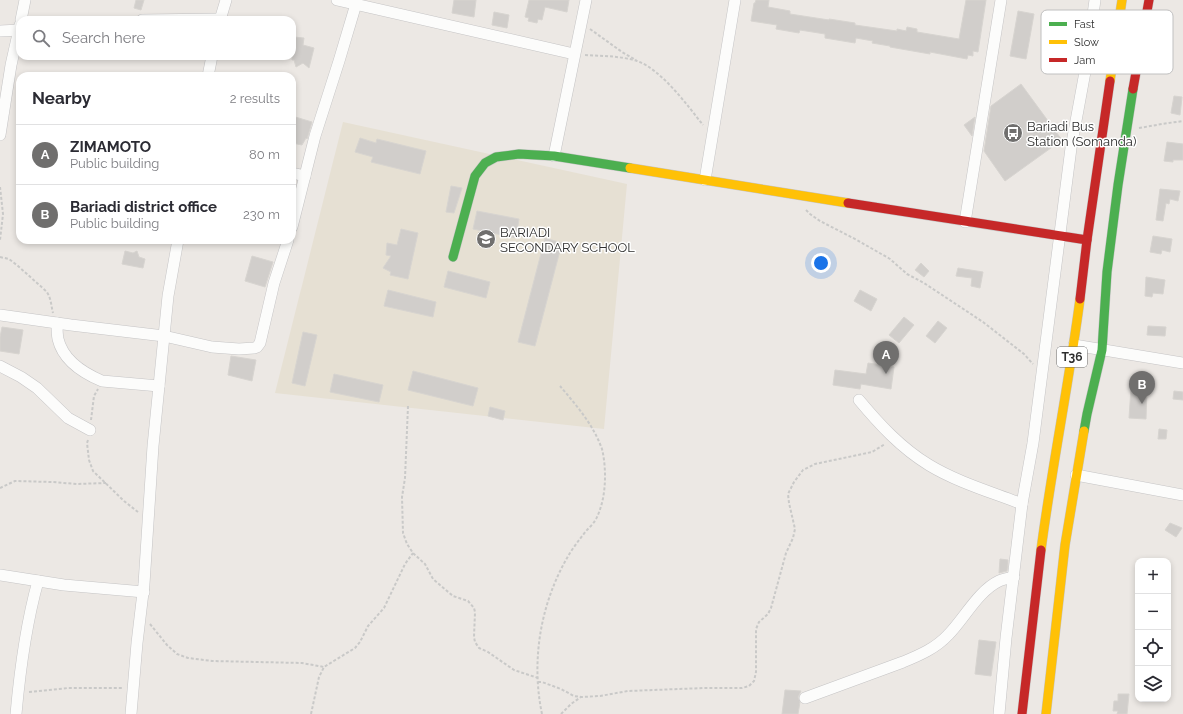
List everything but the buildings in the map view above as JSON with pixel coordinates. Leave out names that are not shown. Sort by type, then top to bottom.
[{"type":"main road","name":"T36","points":[[1121,10],[1122,0]]},
{"type":"main road","points":[[1147,10],[1149,0]]},
{"type":"main road","name":"T36","points":[[1022,714],[1046,513],[1074,345],[1087,240],[1111,74]]},
{"type":"main road","points":[[1046,714],[1059,589],[1076,475],[1087,414],[1102,350],[1107,272],[1118,185],[1136,74]]},
{"type":"main road","points":[[453,257],[475,176],[485,163],[496,157],[519,154],[554,156],[965,222],[1087,240]]},
{"type":"street","points":[[22,16],[25,0]]},
{"type":"street","points":[[221,16],[226,0]]},
{"type":"street","points":[[337,0],[574,54]]},
{"type":"street","points":[[554,156],[580,23],[586,0]]},
{"type":"street","points":[[705,180],[734,0]]},
{"type":"street","points":[[965,222],[1001,0]]},
{"type":"street","points":[[1094,10],[1095,0]]},
{"type":"street","points":[[296,210],[315,136],[356,4]]},
{"type":"street","points":[[0,31],[16,27]]},
{"type":"street","points":[[0,135],[11,64],[16,43]]},
{"type":"street","points":[[209,72],[211,60]]},
{"type":"street","points":[[999,714],[1006,638],[1022,504],[1033,443],[1071,148],[1086,74]]},
{"type":"street","points":[[296,174],[304,176]]},
{"type":"street","points":[[131,714],[144,592],[152,446],[168,296],[177,244]]},
{"type":"street","points":[[0,315],[164,336],[212,347],[239,349],[254,348],[260,343],[274,283],[287,244]]},
{"type":"street","points":[[57,323],[58,339],[62,349],[70,361],[81,369],[102,381],[159,386]]},
{"type":"street","points":[[1074,345],[1183,363]]},
{"type":"street","points":[[0,366],[38,388],[68,418],[90,430]]},
{"type":"street","points":[[859,400],[878,423],[901,445],[929,465],[960,481],[1022,504]]},
{"type":"street","points":[[1076,475],[1183,496]]},
{"type":"street","points":[[0,575],[64,585],[144,592]]},
{"type":"street","points":[[805,698],[919,656],[933,648],[948,636],[978,598],[990,586],[999,581],[1014,577]]},
{"type":"street","points":[[16,714],[23,654],[38,581]]},
{"type":"path","points":[[580,23],[622,52],[653,70],[686,102],[711,136]]},
{"type":"path","points":[[574,54],[608,56],[639,62]]},
{"type":"path","points":[[1126,131],[1183,121]]},
{"type":"path","points":[[0,187],[3,214],[0,240]]},
{"type":"path","points":[[795,195],[810,214],[820,221],[890,258],[907,274],[924,283],[982,322],[1024,354],[1042,373]]},
{"type":"path","points":[[0,257],[9,259],[46,291],[49,295],[53,314],[57,323]]},
{"type":"path","points":[[102,381],[94,396],[87,443],[89,460],[93,471],[124,501],[148,520]]},
{"type":"path","points":[[542,714],[538,690],[538,678],[539,643],[543,619],[551,594],[566,559],[596,519],[604,501],[605,473],[602,450],[586,418],[560,386]]},
{"type":"path","points":[[408,406],[405,478],[402,497],[403,533],[407,544],[413,553],[425,564],[433,579],[453,596],[468,601],[472,604],[475,612],[474,637],[479,648],[488,652],[514,670],[538,678]]},
{"type":"path","points":[[538,682],[561,689],[574,696],[581,697],[600,696],[628,691],[742,688],[749,686],[754,681],[756,672],[756,629],[759,622],[768,614],[771,608],[784,559],[793,538],[795,529],[788,494],[794,482],[803,470],[815,464],[872,452],[882,447],[893,437]]},
{"type":"path","points":[[0,488],[15,481],[77,484],[106,483]]},
{"type":"path","points":[[311,714],[318,677],[324,667],[355,648],[360,642],[368,626],[384,608],[405,564],[413,553]]},
{"type":"path","points":[[141,612],[167,645],[177,654],[188,658],[212,661],[302,663],[324,667]]},
{"type":"path","points":[[18,693],[68,688],[133,688]]},
{"type":"path","points":[[561,714],[581,697]]},
{"type":"shaded area","points":[[343,122],[627,184],[604,429],[275,393]]},
{"type":"traffic: fast","points":[[1084,431],[1102,350],[1107,272],[1118,185],[1133,89]]},
{"type":"traffic: fast","points":[[453,257],[475,176],[485,163],[496,157],[519,154],[554,156],[630,168]]},
{"type":"traffic: slow","points":[[1121,10],[1122,0]]},
{"type":"traffic: slow","points":[[1110,81],[1111,74]]},
{"type":"traffic: slow","points":[[630,168],[848,203]]},
{"type":"traffic: slow","points":[[1041,550],[1080,299]]},
{"type":"traffic: slow","points":[[1046,714],[1065,545],[1084,431]]},
{"type":"traffic: jam","points":[[1147,10],[1149,0]]},
{"type":"traffic: jam","points":[[1133,89],[1136,74]]},
{"type":"traffic: jam","points":[[1080,299],[1110,81]]},
{"type":"traffic: jam","points":[[848,203],[1087,240]]},
{"type":"traffic: jam","points":[[1022,714],[1041,550]]},
{"type":"place","name":"Bariadi Bus Station (Somanda)","points":[[1013,133]]},
{"type":"place","name":"BARIADI SECONDARY SCHOOL","points":[[486,239]]},
{"type":"place","name":"ZIMAMOTO","points":[[886,374]]},
{"type":"place","name":"Bariadi district office","points":[[1142,404]]}]
